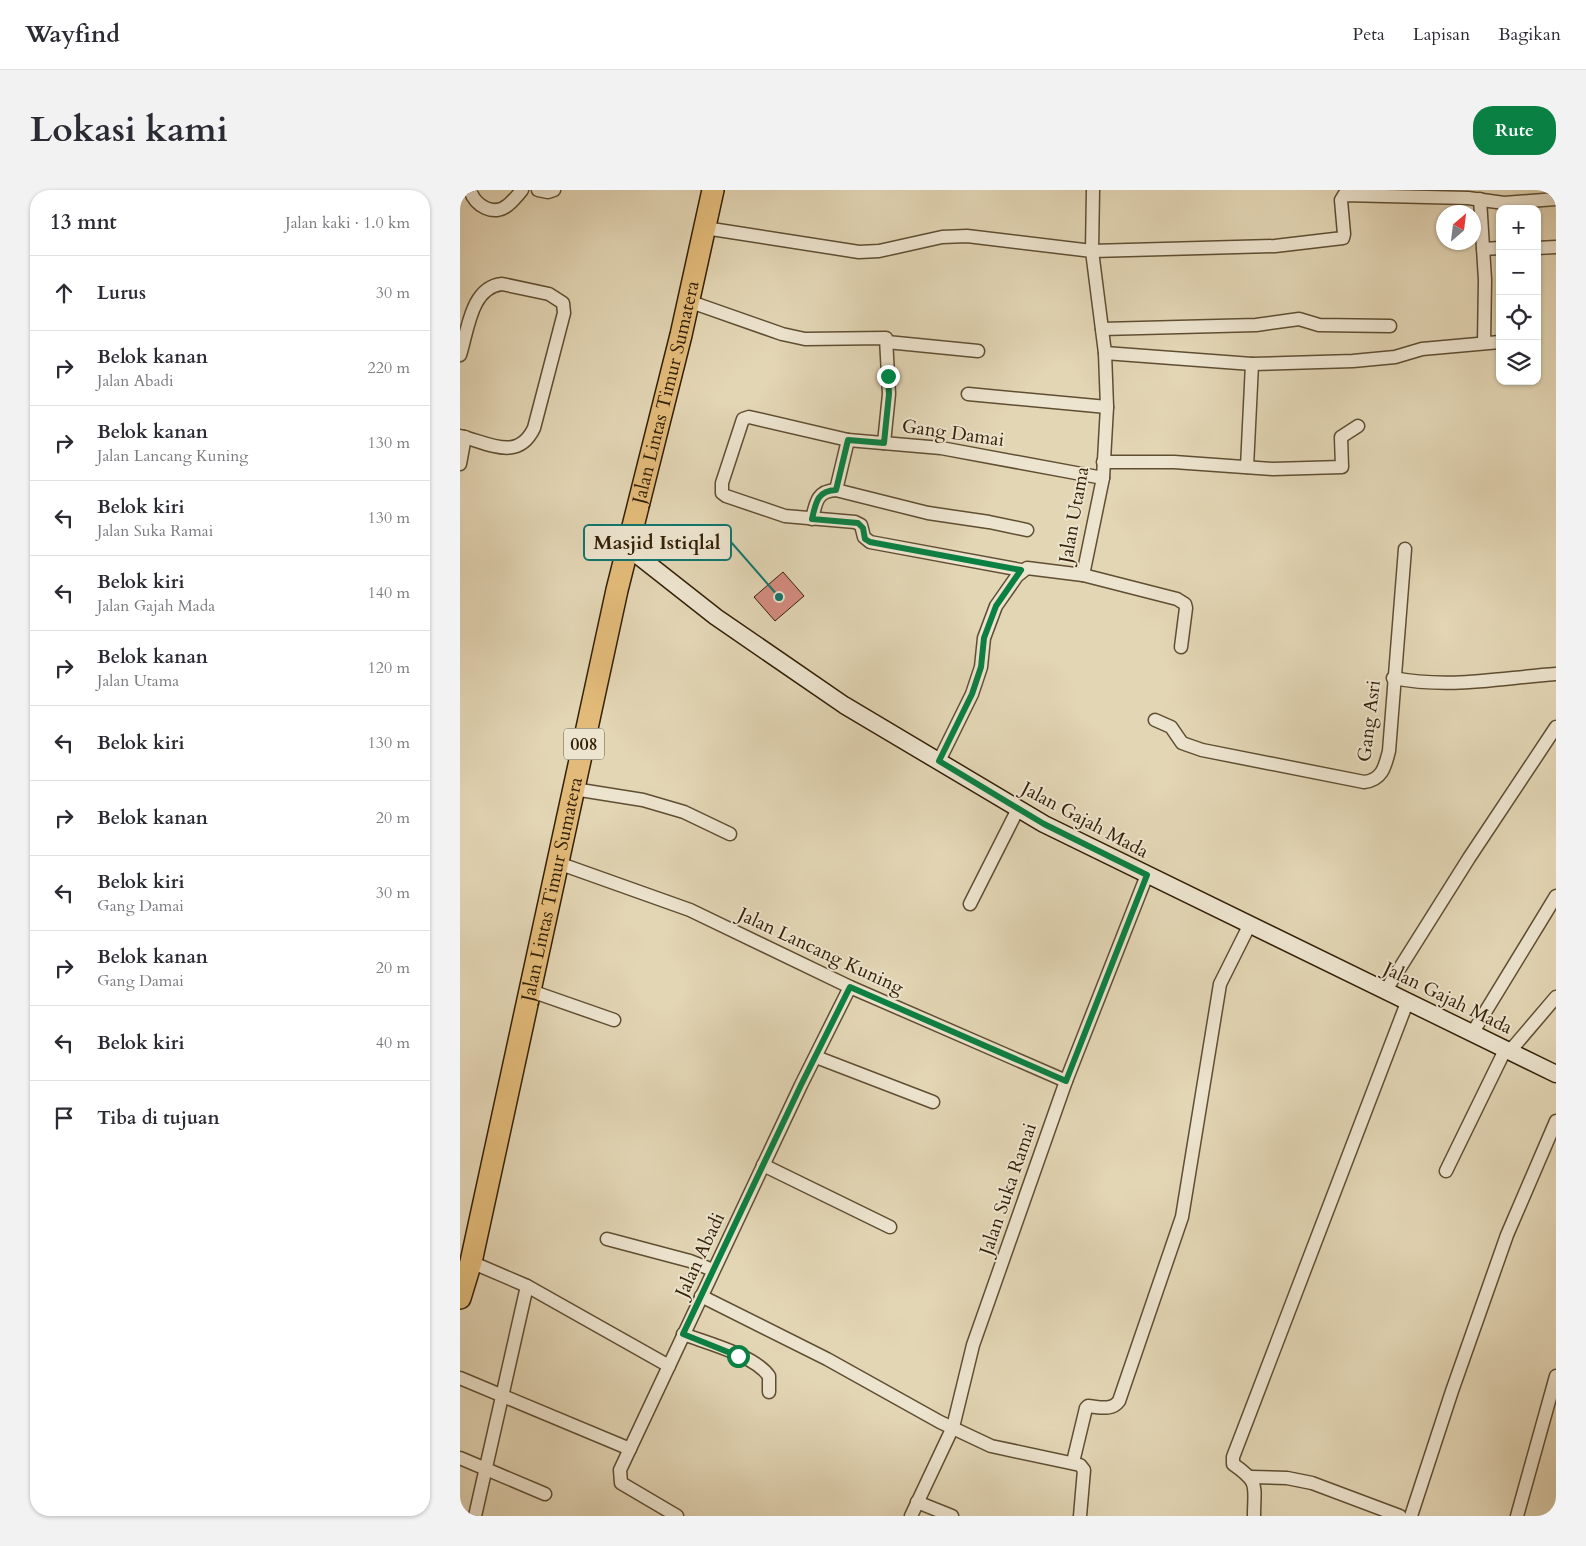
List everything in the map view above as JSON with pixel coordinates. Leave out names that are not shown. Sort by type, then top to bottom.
[{"type":"highway","name":"Jalan Lintas Timur Sumatera","points":[[460,1298],[471,1262],[532,991],[558,862],[627,547],[688,301],[713,190]]},
{"type":"street","points":[[470,190],[478,204],[489,210],[498,210],[508,206],[522,190]]},
{"type":"street","points":[[538,190],[548,192],[554,190]]},
{"type":"street","name":"Jalan Utama","points":[[812,519],[858,523],[863,528],[865,539],[870,542],[1021,570],[1033,568],[1084,575],[1103,478],[1108,408],[1105,353],[1092,251],[1092,190]]},
{"type":"street","points":[[705,228],[859,252],[880,251],[942,237],[967,236],[1092,251],[1275,246],[1340,239],[1344,234],[1341,200],[1344,195],[1437,194],[1504,203],[1556,199]]},
{"type":"street","points":[[1480,200],[1483,249],[1484,343]]},
{"type":"street","points":[[1541,248],[1556,247]]},
{"type":"street","points":[[1483,249],[1496,248]]},
{"type":"street","points":[[460,355],[476,303],[486,289],[494,284],[549,294],[563,303],[564,313],[534,428],[528,438],[515,447],[493,445],[463,437],[460,464]]},
{"type":"street","points":[[688,301],[782,334],[816,339],[882,337],[887,342],[978,351]]},
{"type":"street","points":[[1102,330],[1256,325],[1299,319],[1319,325],[1390,326]]},
{"type":"street","points":[[884,443],[889,394],[887,342]]},
{"type":"street","points":[[1105,353],[1252,364],[1395,357],[1422,349],[1496,342]]},
{"type":"street","points":[[1247,467],[1252,364]]},
{"type":"street","points":[[968,394],[1108,408]]},
{"type":"street","name":"Gang Damai","points":[[812,519],[785,516],[722,493],[722,483],[743,418],[749,417],[848,440],[941,448],[1103,478]]},
{"type":"street","points":[[1103,462],[1174,462],[1247,467],[1342,467],[1341,437],[1358,426]]},
{"type":"street","points":[[836,490],[848,440]]},
{"type":"street","points":[[812,519],[818,496],[826,490],[836,490],[928,513],[1027,530]]},
{"type":"street","name":"Jalan Gajah Mada","points":[[627,547],[716,617],[844,705],[1044,824],[1249,926],[1408,1000],[1556,1074]]},
{"type":"street","name":"Gang Asri","points":[[1156,720],[1171,726],[1182,743],[1202,750],[1364,782],[1371,781],[1384,770],[1389,752],[1405,549]]},
{"type":"street","points":[[939,761],[972,694],[981,667],[984,638],[996,606],[1021,570]]},
{"type":"street","points":[[1084,575],[1176,599],[1185,604],[1180,647]]},
{"type":"street","points":[[1394,678],[1424,684],[1453,684],[1556,674]]},
{"type":"street","points":[[1386,990],[1469,858],[1556,727]]},
{"type":"street","points":[[574,789],[660,805],[684,812],[730,834]]},
{"type":"street","points":[[970,904],[1018,809]]},
{"type":"street","name":"Jalan Lancang Kuning","points":[[558,862],[690,910],[850,987],[1066,1081]]},
{"type":"street","name":"Jalan Suka Ramai","points":[[911,1516],[953,1427],[973,1345],[1066,1081],[1147,875]]},
{"type":"street","points":[[1473,1032],[1556,896]]},
{"type":"street","points":[[1073,1462],[1086,1408],[1110,1408],[1116,1406],[1119,1401],[1171,1254],[1182,1218],[1220,984],[1249,926]]},
{"type":"street","name":"Jalan Abadi","points":[[677,1516],[621,1483],[620,1470],[702,1296],[712,1270],[850,987]]},
{"type":"street","points":[[532,991],[614,1020]]},
{"type":"street","points":[[1446,1171],[1508,1049],[1556,997]]},
{"type":"street","points":[[1254,1516],[1254,1484],[1251,1477],[1233,1464],[1233,1457],[1408,1000]]},
{"type":"street","points":[[816,1057],[933,1102]]},
{"type":"street","points":[[1411,1516],[1452,1391],[1507,1235],[1556,1121]]},
{"type":"street","points":[[763,1165],[890,1227]]},
{"type":"street","points":[[607,1239],[690,1261],[712,1270]]},
{"type":"street","points":[[471,1262],[527,1286],[669,1366]]},
{"type":"street","points":[[475,1516],[527,1286]]},
{"type":"street","points":[[702,1296],[827,1359],[991,1446],[1073,1462],[1083,1466],[1080,1516]]},
{"type":"street","points":[[683,1334],[726,1350],[758,1366],[769,1376],[769,1392]]},
{"type":"street","points":[[1517,1516],[1556,1376]]},
{"type":"street","points":[[460,1378],[630,1449]]},
{"type":"street","points":[[460,1458],[545,1494]]},
{"type":"street","points":[[1251,1477],[1287,1478],[1312,1483],[1400,1516]]},
{"type":"street","points":[[917,1502],[952,1516]]},
{"type":"building","points":[[783,572],[804,596],[775,621],[754,597]]},
{"type":"place","name":"Masjid Istiqlal","points":[[779,597]]},
{"type":"route","points":[[738,1356],[683,1334],[801,1085],[850,987],[1066,1081],[1147,875],[1044,824],[939,761],[972,694],[981,667],[984,638],[996,606],[1021,570],[870,542],[865,539],[863,528],[858,523],[812,519],[818,496],[826,490],[836,490],[848,440],[884,443],[889,394],[888,376]]}]
